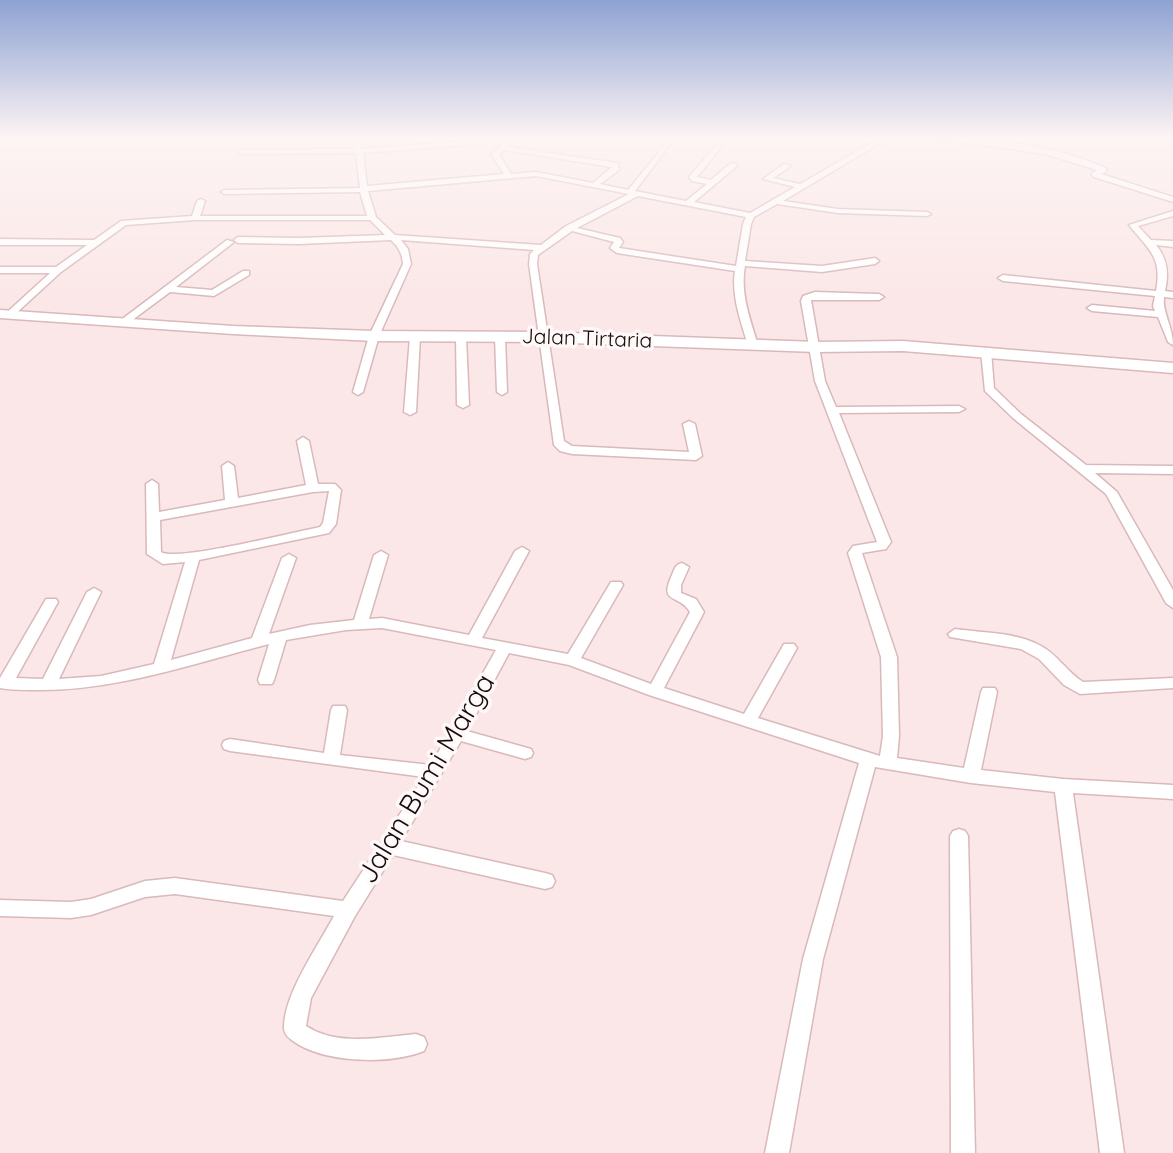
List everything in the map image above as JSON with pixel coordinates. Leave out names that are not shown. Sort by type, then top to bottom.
[{"type":"street","points":[[225,192],[281,191]]},
{"type":"street","points":[[358,392],[374,336],[407,264],[405,249],[371,218],[365,191]]},
{"type":"street","points":[[628,191],[751,216]]},
{"type":"street","points":[[688,203],[704,191]]},
{"type":"street","points":[[753,345],[742,308],[741,266],[747,224],[751,216],[796,191]]},
{"type":"street","points":[[1146,191],[1172,199]]},
{"type":"street","points":[[634,192],[569,228],[533,258],[560,445],[572,450],[696,456],[689,424]]},
{"type":"street","points":[[195,218],[201,201]]},
{"type":"street","points":[[776,202],[838,211],[927,214]]},
{"type":"street","points":[[1173,213],[1133,225],[1158,253],[1164,275],[1158,306],[1173,342]]},
{"type":"street","points":[[5,314],[95,243],[120,226],[134,221],[195,218],[371,218]]},
{"type":"street","points":[[569,228],[617,240],[619,242],[614,249],[741,266],[822,269],[875,261]]},
{"type":"street","points":[[124,322],[234,241],[449,239],[543,248]]},
{"type":"street","points":[[0,242],[95,243]]},
{"type":"street","points":[[1149,242],[1173,244]]},
{"type":"street","points":[[0,270],[58,270]]},
{"type":"street","points":[[168,289],[214,293],[246,273]]},
{"type":"street","points":[[1003,278],[1173,295]]},
{"type":"street","points":[[777,1153],[813,959],[878,761],[891,736],[889,657],[855,553],[858,549],[881,546],[884,541],[820,381],[806,298],[815,295],[879,296]]},
{"type":"street","points":[[1092,308],[1161,314]]},
{"type":"street","name":"Jalan Tirtaria","points":[[5,314],[233,330],[374,336],[544,337],[816,347],[903,346],[1173,368]]},
{"type":"street","points":[[410,412],[415,337]]},
{"type":"street","points":[[461,337],[463,405]]},
{"type":"street","points":[[500,337],[502,392]]},
{"type":"street","points":[[986,351],[989,389],[1017,416],[1111,492],[1166,576],[1173,603]]},
{"type":"street","points":[[833,410],[959,409]]},
{"type":"street","points":[[303,441],[313,488]]},
{"type":"street","points":[[228,466],[232,502]]},
{"type":"street","points":[[1082,469],[1173,470]]},
{"type":"street","points":[[152,484],[154,554],[163,560],[193,557],[324,530],[329,524],[335,490],[331,487],[313,488],[153,517]]},
{"type":"street","points":[[474,639],[523,551]]},
{"type":"street","points":[[360,623],[381,555]]},
{"type":"street","points":[[161,667],[193,557]]},
{"type":"street","points":[[259,640],[289,558]]},
{"type":"street","points":[[656,691],[697,612],[691,602],[674,595],[674,585],[682,567]]},
{"type":"street","points":[[572,660],[616,585]]},
{"type":"street","points":[[48,685],[94,592]]},
{"type":"street","points":[[51,602],[3,683],[48,685],[100,681],[259,640],[360,623],[382,623],[572,660],[656,691],[878,761],[971,776],[1063,786],[1173,792]]},
{"type":"street","points":[[955,634],[1033,647],[1044,654],[1069,683],[1080,688],[1173,683]]},
{"type":"street","points":[[266,680],[279,637]]},
{"type":"street","name":"Jalan Bumi Marga","points":[[416,1044],[339,1049],[306,1040],[295,1030],[301,996],[348,910],[436,772],[505,647]]},
{"type":"street","points":[[749,720],[789,648]]},
{"type":"street","points":[[971,776],[989,692]]},
{"type":"street","points":[[331,760],[339,710]]},
{"type":"street","points":[[457,734],[525,753]]},
{"type":"street","points":[[230,745],[436,772]]},
{"type":"street","points":[[1063,786],[1112,1153]]},
{"type":"street","points":[[959,836],[963,1153]]},
{"type":"street","points":[[388,846],[545,881]]},
{"type":"street","points":[[0,908],[71,910],[91,907],[145,889],[175,886],[348,910]]}]
